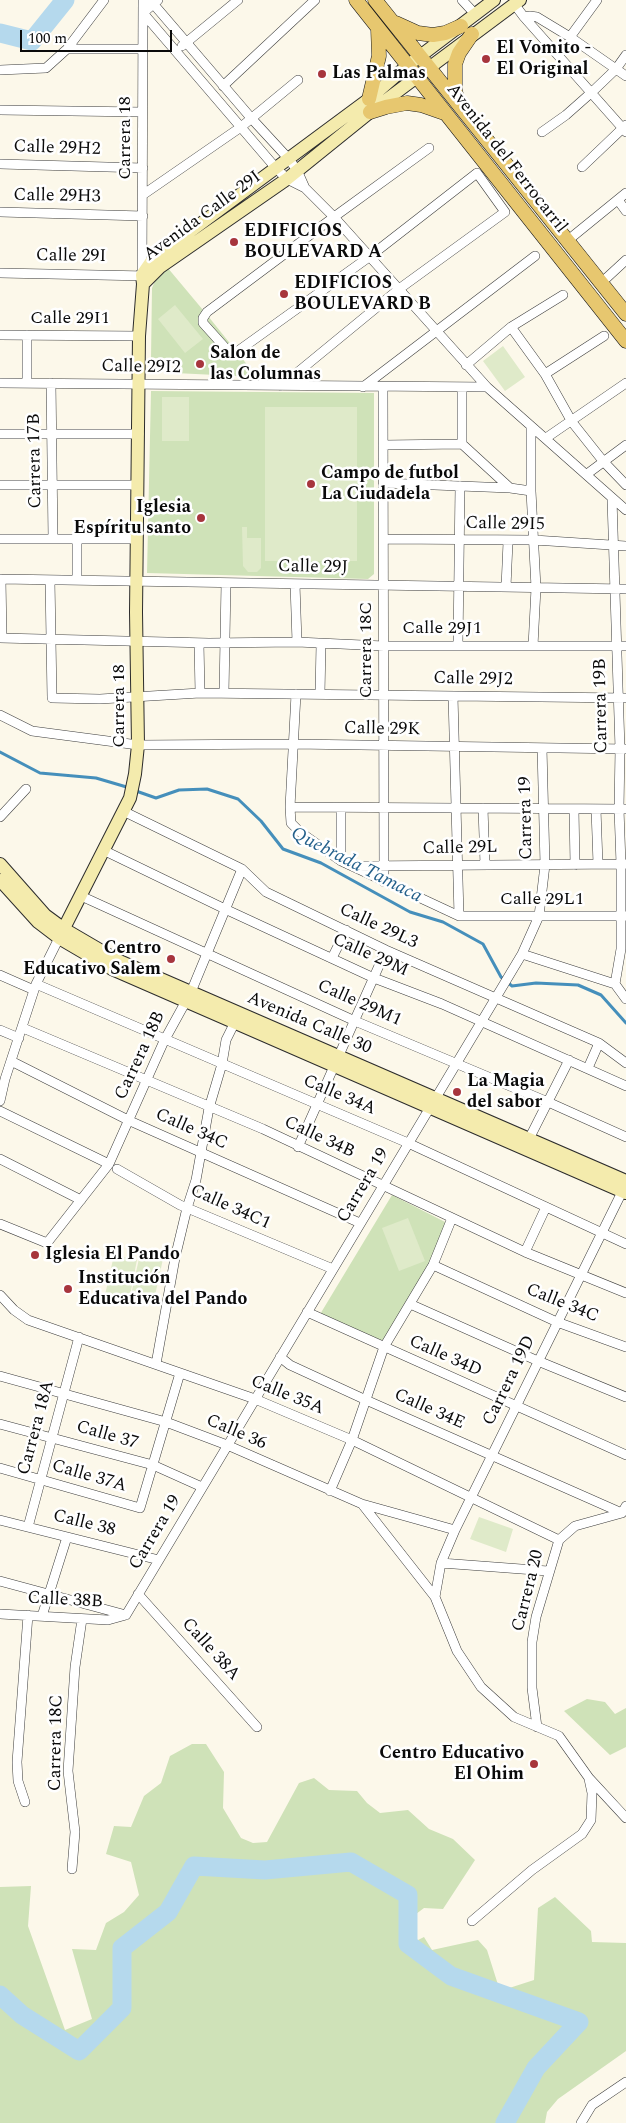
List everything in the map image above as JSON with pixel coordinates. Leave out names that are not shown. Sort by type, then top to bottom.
[{"type":"main road","name":"Avenida del Ferrocarril","points":[[356,0],[626,341]]},
{"type":"main road","name":"Avenida del Ferrocarril","points":[[374,0],[600,284],[626,314]]},
{"type":"main road","points":[[460,107],[455,91],[455,64],[467,30],[476,15],[494,0]]},
{"type":"main road","points":[[425,63],[467,30],[518,2]]},
{"type":"main road","points":[[390,19],[418,33],[432,35],[467,30]]},
{"type":"main road","points":[[378,29],[379,56],[369,105],[386,107],[407,104],[434,108],[447,115]]},
{"type":"main road","name":"Avenida Calle 29I","points":[[145,278],[297,170],[369,105],[407,66],[425,63]]},
{"type":"main road","name":"Avenida Calle 29I","points":[[145,278],[153,259],[287,158],[369,105],[416,78],[425,63]]},
{"type":"main road","name":"Carrera 18","points":[[62,933],[130,798],[136,774],[138,745],[139,336],[145,278]]},
{"type":"main road","name":"Avenida Calle 30","points":[[0,864],[62,933]]},
{"type":"main road","name":"Avenida Calle 30","points":[[0,880],[38,922],[62,933],[112,968],[188,996],[625,1187]]},
{"type":"main road","name":"Avenida Calle 30","points":[[188,996],[235,1022],[338,1061]]},
{"type":"main road","name":"Avenida Calle 30","points":[[433,1102],[529,1139],[625,1187]]},
{"type":"street","points":[[0,70],[46,68],[67,49],[104,0]]},
{"type":"street","name":"Carrera 18","points":[[143,0],[142,112],[145,278]]},
{"type":"street","points":[[176,51],[238,0]]},
{"type":"street","points":[[223,86],[315,0]]},
{"type":"street","points":[[462,0],[476,15]]},
{"type":"street","points":[[570,37],[597,0]]},
{"type":"street","points":[[305,188],[297,170],[186,43],[154,1],[143,13],[276,167],[287,178],[305,188],[334,218],[487,387],[626,510]]},
{"type":"street","points":[[518,2],[524,17],[625,128],[582,167]]},
{"type":"street","points":[[524,17],[537,18],[570,37],[626,76]]},
{"type":"street","points":[[67,49],[143,49]]},
{"type":"street","points":[[542,132],[566,115],[592,92],[616,69],[626,55]]},
{"type":"street","points":[[144,194],[252,119],[298,80]]},
{"type":"street","points":[[0,110],[142,112]]},
{"type":"street","points":[[281,386],[399,289],[506,212],[478,173],[369,257],[238,351],[229,352],[203,323],[203,318],[207,312],[429,148]]},
{"type":"street","name":"Calle 29H2","points":[[0,164],[144,168]]},
{"type":"street","points":[[567,241],[626,193]]},
{"type":"street","points":[[618,200],[626,211]]},
{"type":"street","name":"Calle 29H3","points":[[0,212],[143,216]]},
{"type":"street","points":[[363,387],[435,330],[535,256]]},
{"type":"street","points":[[600,284],[626,260]]},
{"type":"street","name":"Calle 29I","points":[[0,273],[145,278]]},
{"type":"street","points":[[466,365],[512,328],[563,295]]},
{"type":"street","points":[[512,328],[545,374],[572,422],[602,461],[626,485]]},
{"type":"street","name":"Calle 29I1","points":[[0,335],[139,336]]},
{"type":"street","points":[[26,335],[26,383]]},
{"type":"street","points":[[545,374],[604,336]]},
{"type":"street","name":"Calle 29I2","points":[[0,382],[487,387]]},
{"type":"street","name":"Carrera 17B","points":[[51,383],[53,539]]},
{"type":"street","points":[[546,438],[572,422],[626,383]]},
{"type":"street","name":"Carrera 18C","points":[[383,387],[384,882]]},
{"type":"street","points":[[462,388],[462,444]]},
{"type":"street","points":[[531,426],[531,491],[536,588],[533,646]]},
{"type":"street","points":[[0,434],[139,434]]},
{"type":"street","points":[[383,445],[462,444],[510,488]]},
{"type":"street","points":[[586,474],[626,445]]},
{"type":"street","points":[[384,483],[510,488],[531,491]]},
{"type":"street","points":[[0,485],[138,485]]},
{"type":"street","points":[[458,645],[457,586],[460,486]]},
{"type":"street","name":"Carrera 19B","points":[[612,499],[614,589],[621,646],[624,864],[621,949],[615,984]]},
{"type":"street","points":[[0,538],[138,539]]},
{"type":"street","points":[[77,539],[77,580]]},
{"type":"street","name":"Calle 29I5","points":[[384,540],[508,542],[534,540],[626,546]]},
{"type":"street","points":[[506,587],[508,542]]},
{"type":"street","name":"Calle 29J","points":[[1,579],[626,589]]},
{"type":"street","name":"Calle 29J1","points":[[1,579],[1,638],[199,643],[297,642],[384,646],[621,646]]},
{"type":"street","points":[[50,580],[51,638]]},
{"type":"street","points":[[224,693],[226,583]]},
{"type":"street","points":[[295,584],[297,642]]},
{"type":"street","name":"Calle 29J2","points":[[51,638],[52,698],[100,699],[200,693],[622,698]]},
{"type":"street","points":[[199,643],[200,693]]},
{"type":"street","points":[[320,694],[321,644]]},
{"type":"street","points":[[296,694],[290,808],[291,823],[300,832],[341,861],[459,916],[453,696]]},
{"type":"street","points":[[0,715],[32,731],[138,745]]},
{"type":"street","name":"Calle 29K","points":[[138,745],[294,744],[384,747],[623,749]]},
{"type":"street","name":"Carrera 19","points":[[126,1614],[522,954],[539,916],[545,865],[542,748]]},
{"type":"street","points":[[0,817],[26,789]]},
{"type":"street","points":[[290,808],[622,809]]},
{"type":"street","points":[[341,808],[341,861]]},
{"type":"street","points":[[483,808],[485,865]]},
{"type":"street","points":[[574,809],[575,865]]},
{"type":"street","points":[[596,809],[598,864]]},
{"type":"street","name":"Calle 29L3","points":[[123,811],[242,869],[266,892],[386,950],[496,996],[598,1043],[626,1063]]},
{"type":"street","name":"Calle 29M","points":[[103,850],[374,978],[442,1004],[626,1086]]},
{"type":"street","name":"Calle 29L","points":[[353,866],[624,864]]},
{"type":"street","name":"Carrera 18B","points":[[0,1224],[46,1243],[81,1200],[113,1167],[130,1120],[164,1041],[188,996],[242,869]]},
{"type":"street","name":"Calle 29M1","points":[[80,896],[355,1021],[626,1137]]},
{"type":"street","name":"Calle 29L1","points":[[459,916],[623,916]]},
{"type":"street","points":[[332,958],[346,930]]},
{"type":"street","name":"Carrera 18","points":[[0,1100],[2,1078],[11,1061],[23,1028],[35,987],[62,933]]},
{"type":"street","points":[[298,1147],[386,950]]},
{"type":"street","points":[[522,954],[615,984],[626,999]]},
{"type":"street","points":[[0,976],[35,987]]},
{"type":"street","name":"Calle 34A","points":[[35,987],[222,1064],[408,1144],[626,1244]]},
{"type":"street","points":[[156,1364],[187,1208],[202,1152],[209,1108],[222,1064],[226,1040],[235,1022]]},
{"type":"street","name":"Calle 34B","points":[[23,1028],[147,1082],[263,1129],[525,1252],[626,1293]]},
{"type":"street","points":[[0,1030],[19,1038]]},
{"type":"street","points":[[588,1068],[598,1043]]},
{"type":"street","points":[[529,1139],[569,1060]]},
{"type":"street","name":"Calle 34C","points":[[11,1061],[130,1120],[360,1223]]},
{"type":"street","name":"Calle 34C1","points":[[0,1111],[113,1167],[187,1208],[333,1269]]},
{"type":"street","points":[[0,1159],[81,1200]]},
{"type":"street","name":"Carrera 19D","points":[[435,1597],[441,1563],[455,1530],[625,1187]]},
{"type":"street","points":[[525,1252],[546,1207]]},
{"type":"street","points":[[330,1491],[352,1440],[384,1347],[433,1265],[452,1218]]},
{"type":"street","name":"Calle 34C","points":[[433,1265],[557,1322],[626,1347]]},
{"type":"street","name":"Calle 35A","points":[[0,1295],[14,1310],[28,1320],[255,1399],[352,1440],[559,1540]]},
{"type":"street","points":[[410,1304],[538,1361],[626,1397]]},
{"type":"street","name":"Calle 34D","points":[[307,1312],[626,1455]]},
{"type":"street","name":"Carrera 18A","points":[[28,1527],[78,1337]]},
{"type":"street","name":"Calle 34E","points":[[280,1357],[290,1365],[492,1456],[624,1509]]},
{"type":"street","points":[[153,1466],[180,1373]]},
{"type":"street","name":"Calle 36","points":[[0,1376],[64,1392],[166,1422],[227,1445],[362,1504],[455,1530]]},
{"type":"street","name":"Calle 37","points":[[0,1424],[153,1466],[202,1487]]},
{"type":"street","name":"Calle 37A","points":[[0,1468],[140,1508],[153,1466]]},
{"type":"street","points":[[362,1504],[435,1597],[458,1651],[481,1687],[514,1717],[559,1736],[589,1778],[626,1818]]},
{"type":"street","name":"Carrera 20","points":[[537,1727],[532,1688],[532,1642],[536,1617],[548,1571],[559,1540],[575,1526],[624,1509]]},
{"type":"street","name":"Calle 38","points":[[0,1520],[159,1560]]},
{"type":"street","points":[[42,1616],[67,1537]]},
{"type":"street","points":[[441,1563],[548,1571]]},
{"type":"street","points":[[0,1581],[126,1614]]},
{"type":"street","name":"Calle 38A","points":[[138,1594],[256,1727]]},
{"type":"street","name":"Calle 38B","points":[[0,1614],[108,1620],[126,1614]]},
{"type":"street","points":[[25,1802],[18,1781],[17,1762],[28,1615]]},
{"type":"street","name":"Carrera 18C","points":[[72,1869],[75,1832],[68,1771],[75,1667],[82,1619]]},
{"type":"street","points":[[472,1921],[532,1870],[582,1834],[590,1820],[592,1793],[589,1778]]},
{"type":"street","points":[[581,2123],[592,2105],[626,2082]]},
{"type":"green space","points":[[167,267],[257,377],[175,373],[175,359],[151,358],[152,288],[158,274]]},
{"type":"green space","points":[[175,305],[203,339],[185,353],[158,319]]},
{"type":"green space","points":[[503,346],[525,377],[505,391],[483,361]]},
{"type":"green space","points":[[151,391],[374,393],[374,574],[368,579],[147,573]]},
{"type":"green space","points":[[162,397],[189,397],[189,441],[162,441]]},
{"type":"green space","name":"Campo de futbol La Ciudadela","points":[[265,407],[357,407],[357,561],[265,561]]},
{"type":"green space","points":[[242,527],[247,527],[247,538],[261,538],[261,568],[257,572],[248,572],[243,566]]},
{"type":"green space","points":[[392,1195],[449,1224],[387,1343],[319,1316]]},
{"type":"green space","points":[[408,1218],[425,1261],[399,1271],[382,1228]]},
{"type":"green space","points":[[140,1254],[163,1259],[154,1300],[131,1295]]},
{"type":"green space","points":[[114,1255],[137,1260],[129,1300],[105,1295]]},
{"type":"green space","points":[[479,1517],[513,1529],[506,1552],[470,1539]]},
{"type":"green space","points":[[587,1699],[605,1702],[615,1714],[626,1708],[626,1747],[610,1755],[564,1711]]},
{"type":"green space","points":[[192,1744],[206,1744],[224,1772],[223,1808],[241,1838],[253,1843],[267,1842],[299,1783],[314,1778],[329,1790],[357,1791],[367,1803],[380,1813],[408,1810],[429,1829],[453,1839],[475,1860],[443,1909],[424,1908],[404,1923],[403,1927],[414,1942],[424,1937],[432,1950],[478,1940],[487,1950],[500,1991],[534,1980],[538,1908],[555,1897],[591,1931],[592,1942],[626,1943],[626,2051],[558,2099],[547,2112],[545,2123],[0,2123],[0,1887],[31,1886],[28,1926],[65,2030],[92,2019],[72,1949],[96,1950],[106,1923],[124,1912],[139,1895],[131,1862],[106,1854],[114,1826],[131,1827],[144,1796],[161,1783],[170,1756]]},
{"type":"waterway","points":[[0,33],[32,41],[65,0]]},
{"type":"waterway","name":"Quebrada Tamaca","points":[[0,752],[40,773],[96,778],[130,788]]},
{"type":"waterway","name":"Quebrada Tamaca","points":[[136,791],[156,798],[179,790],[207,789],[238,799],[261,821],[283,849],[321,863],[410,912],[443,922],[483,944],[501,977],[512,986],[536,983],[578,985],[601,995],[626,1023]]},
{"type":"waterway","points":[[0,1995],[22,2015],[79,2051],[122,2008],[122,1948],[168,1912],[194,1866],[265,1870],[351,1862],[408,1895],[408,1944],[451,1976],[579,2022],[536,2068],[505,2123]]},
{"type":"place","name":"El Vomito - El Original","points":[[486,59]]},
{"type":"place","name":"Las Palmas","points":[[322,74]]},
{"type":"place","name":"EDIFICIOS BOULEVARD A","points":[[234,242]]},
{"type":"place","name":"EDIFICIOS BOULEVARD B","points":[[284,294]]},
{"type":"place","name":"Salon de las Columnas","points":[[200,364]]},
{"type":"place","name":"Campo de futbol La Ciudadela","points":[[311,484]]},
{"type":"place","name":"Iglesia Espíritu santo","points":[[201,518]]},
{"type":"place","name":"Centro Educativo Salem","points":[[171,959]]},
{"type":"place","name":"La Magia del sabor","points":[[457,1092]]},
{"type":"place","name":"Iglesia El Pando","points":[[35,1255]]},
{"type":"place","name":"Institución Educativa del Pando","points":[[68,1289]]},
{"type":"place","name":"Centro Educativo El Ohim","points":[[534,1764]]}]
